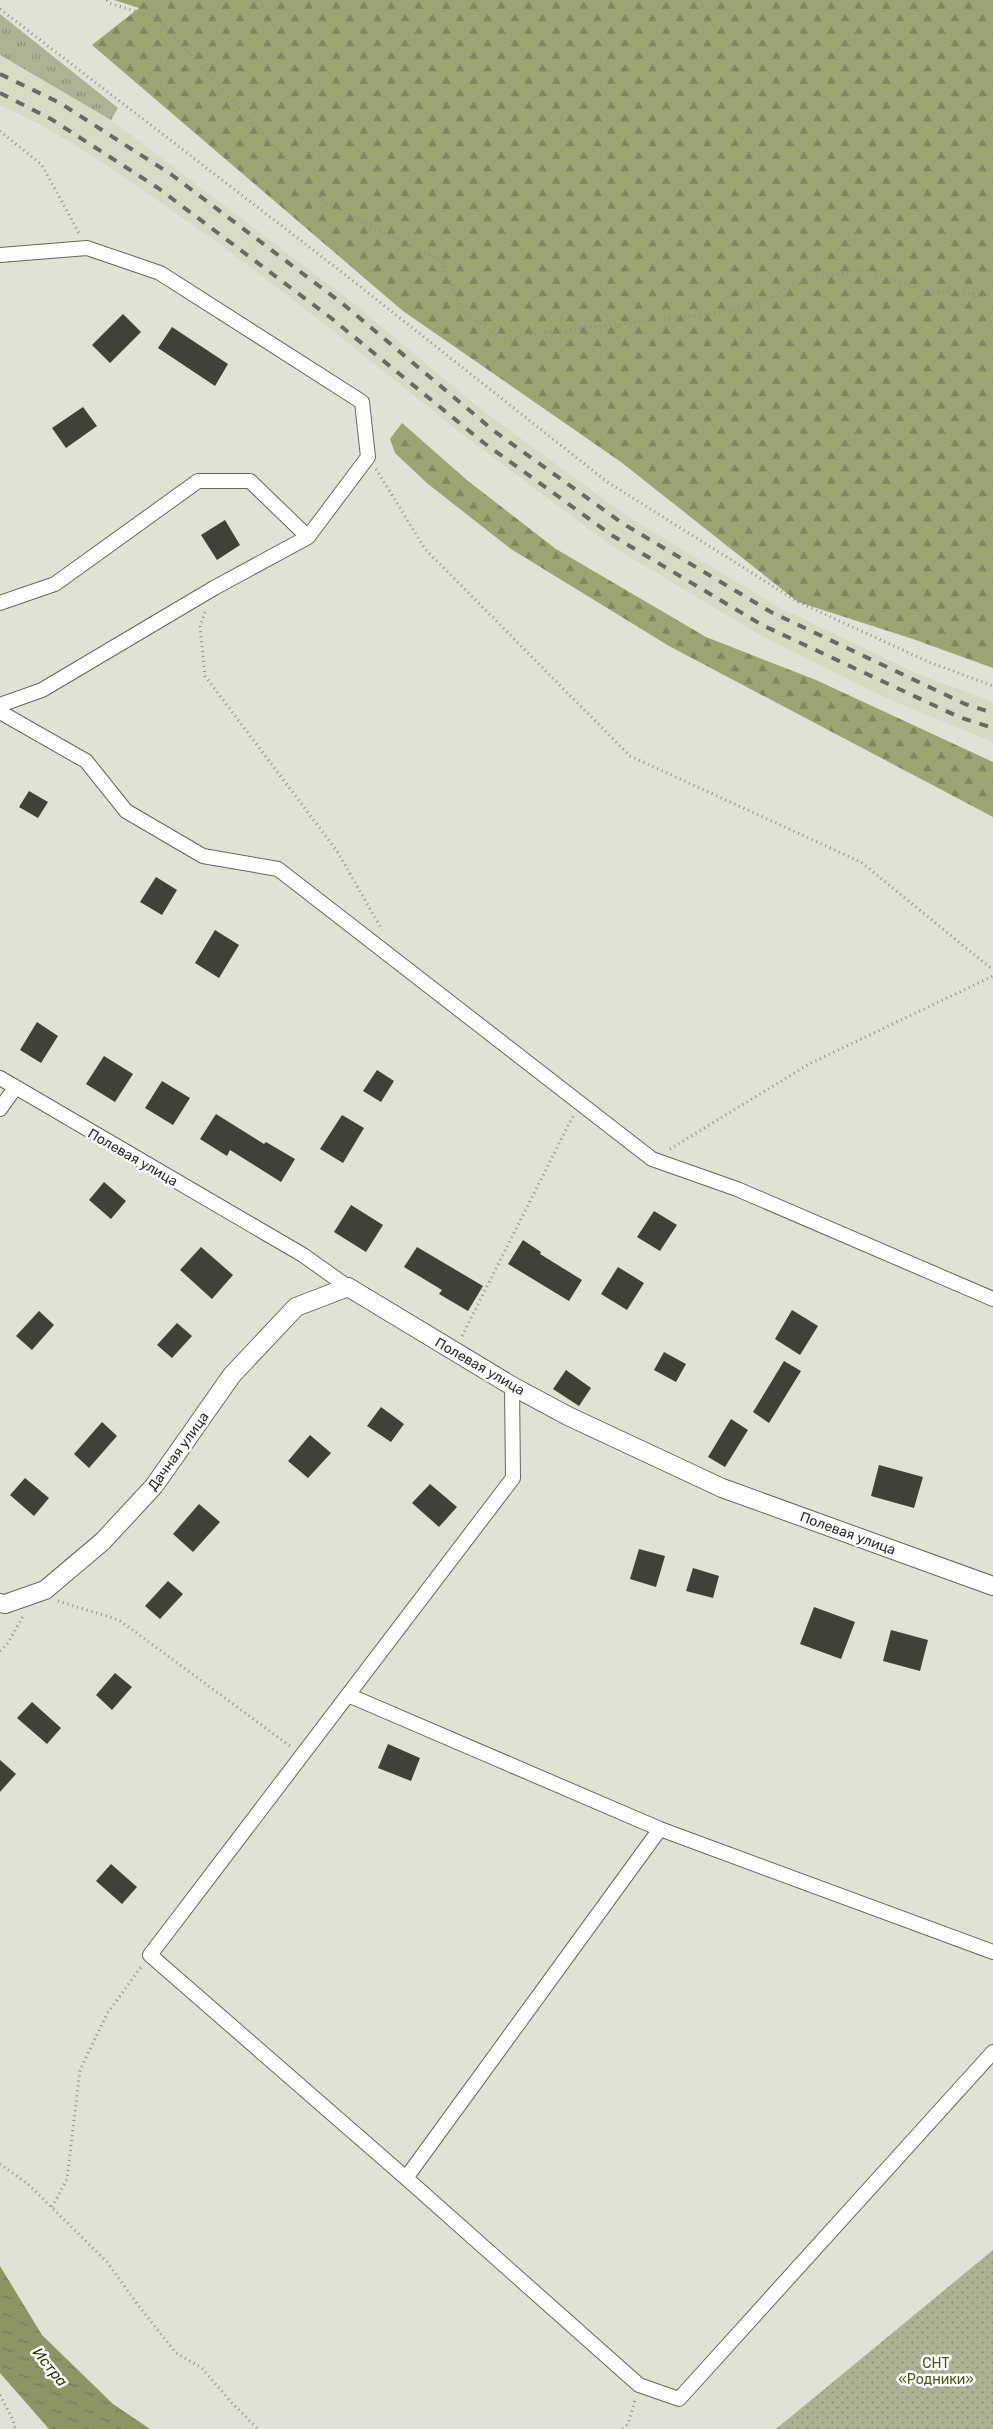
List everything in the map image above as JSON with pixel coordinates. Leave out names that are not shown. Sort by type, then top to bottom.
[{"type":"street","points":[[0,255],[87,248],[160,273],[362,402],[368,456],[308,538],[214,588],[42,690],[0,705]]},
{"type":"street","points":[[0,603],[55,584],[198,481],[250,481],[308,538]]},
{"type":"street","points":[[0,712],[86,761],[126,811],[203,856],[278,869],[652,1159],[737,1189],[993,1299]]},
{"type":"street","name":"Полевая улица","points":[[0,1078],[303,1255],[348,1287],[454,1352],[568,1416],[722,1488],[993,1586]]},
{"type":"street","points":[[0,1109],[15,1088]]},
{"type":"street","name":"Дачная улица","points":[[0,1603],[5,1604],[45,1590],[103,1541],[154,1486],[232,1375],[296,1307],[348,1287]]},
{"type":"street","points":[[512,1386],[513,1478],[150,1955],[406,2178],[639,2385],[679,2400],[993,2052]]},
{"type":"street","points":[[348,1695],[660,1829],[993,1952]]},
{"type":"street","points":[[406,2178],[660,1829]]},
{"type":"path","points":[[107,0],[109,3],[157,18],[326,204],[442,261],[462,310],[502,338],[740,310],[805,281],[864,270],[923,290],[993,294]]},
{"type":"path","points":[[0,9],[343,273],[606,481],[798,602],[929,662],[993,686]]},
{"type":"path","points":[[0,131],[42,165],[87,248]]},
{"type":"path","points":[[368,456],[425,549],[630,756],[861,862],[993,969]]},
{"type":"path","points":[[214,588],[200,626],[205,676],[337,851],[381,929]]},
{"type":"path","points":[[652,1159],[809,1064],[993,976]]},
{"type":"path","points":[[454,1352],[580,1103]]},
{"type":"path","points":[[0,1651],[8,1643],[36,1594],[119,1620],[302,1755]]},
{"type":"path","points":[[52,2207],[67,2179],[80,2070],[107,2014],[150,1955]]},
{"type":"path","points":[[0,2164],[28,2184],[108,2262],[138,2305],[176,2353],[202,2368],[231,2402],[258,2429]]},
{"type":"path","points":[[623,2429],[628,2424],[639,2385]]},
{"type":"path","points":[[0,2395],[13,2420],[15,2429]]},
{"type":"shaded area","points":[[0,56],[111,120],[353,303],[478,407],[628,517],[778,607],[920,675],[993,702],[993,742],[886,698],[758,634],[610,545],[458,431],[331,329],[220,244],[112,169],[47,128],[0,105]]},
{"type":"green space","points":[[114,0],[993,0],[993,668],[913,639],[798,602],[621,462],[403,311],[92,45],[139,8]]},
{"type":"green space","points":[[0,14],[118,108],[111,120],[0,55]]},
{"type":"green space","points":[[402,423],[468,481],[556,549],[706,637],[816,680],[993,762],[993,817],[669,646],[511,549],[428,484],[395,453],[390,439]]},
{"type":"green space","name":"СНТ «Родники»","points":[[993,2250],[993,2429],[776,2429]]},
{"type":"water","name":"Истра","points":[[0,2266],[42,2335],[113,2404],[150,2429],[49,2429],[0,2373]]},
{"type":"building","points":[[123,314],[141,332],[110,363],[92,345]]},
{"type":"building","points":[[172,327],[228,364],[215,386],[158,348]]},
{"type":"building","points":[[83,407],[97,426],[66,448],[52,428]]},
{"type":"building","points":[[225,520],[240,545],[217,560],[201,535]]},
{"type":"building","points":[[29,791],[48,802],[38,818],[19,807]]},
{"type":"building","points":[[156,877],[177,890],[162,915],[140,902]]},
{"type":"building","points":[[215,930],[239,945],[219,978],[195,963]]},
{"type":"building","points":[[37,1022],[58,1036],[41,1063],[20,1050]]},
{"type":"building","points":[[104,1056],[133,1074],[115,1102],[86,1084]]},
{"type":"building","points":[[377,1070],[394,1081],[381,1102],[363,1091]]},
{"type":"building","points":[[162,1081],[190,1098],[173,1125],[145,1108]]},
{"type":"building","points":[[216,1114],[264,1144],[266,1142],[295,1159],[281,1182],[230,1150],[227,1156],[200,1139]]},
{"type":"building","points":[[342,1115],[364,1128],[343,1163],[320,1149]]},
{"type":"building","points":[[104,1182],[126,1201],[111,1219],[89,1200]]},
{"type":"building","points":[[351,1205],[383,1225],[366,1252],[334,1232]]},
{"type":"building","points":[[654,1211],[677,1225],[660,1251],[637,1237]]},
{"type":"building","points":[[523,1240],[541,1252],[540,1254],[582,1280],[569,1301],[508,1264]]},
{"type":"building","points":[[201,1247],[233,1275],[212,1299],[180,1270]]},
{"type":"building","points":[[417,1247],[483,1286],[468,1311],[439,1294],[442,1290],[404,1267]]},
{"type":"building","points":[[618,1267],[644,1283],[627,1310],[601,1294]]},
{"type":"building","points":[[792,1310],[818,1326],[800,1355],[775,1339]]},
{"type":"building","points":[[39,1311],[54,1325],[32,1350],[16,1336]]},
{"type":"building","points":[[177,1323],[192,1336],[172,1358],[157,1345]]},
{"type":"building","points":[[664,1352],[686,1364],[676,1382],[654,1370]]},
{"type":"building","points":[[784,1361],[801,1371],[769,1423],[753,1412]]},
{"type":"building","points":[[566,1370],[591,1388],[579,1406],[553,1389]]},
{"type":"building","points":[[381,1407],[404,1424],[391,1442],[367,1426]]},
{"type":"building","points":[[731,1419],[748,1430],[725,1467],[708,1457]]},
{"type":"building","points":[[102,1422],[117,1436],[89,1468],[74,1454]]},
{"type":"building","points":[[310,1435],[331,1453],[308,1478],[288,1461]]},
{"type":"building","points":[[879,1465],[923,1477],[914,1508],[871,1496]]},
{"type":"building","points":[[25,1478],[49,1498],[34,1516],[10,1495]]},
{"type":"building","points":[[430,1484],[457,1507],[439,1527],[412,1503]]},
{"type":"building","points":[[199,1504],[220,1522],[193,1552],[173,1534]]},
{"type":"building","points":[[639,1549],[665,1556],[656,1587],[630,1579]]},
{"type":"building","points":[[693,1568],[719,1576],[713,1598],[686,1591]]},
{"type":"building","points":[[168,1581],[183,1594],[160,1619],[145,1606]]},
{"type":"building","points":[[814,1607],[855,1622],[841,1659],[800,1644]]},
{"type":"building","points":[[891,1630],[928,1640],[920,1671],[883,1661]]},
{"type":"building","points":[[115,1673],[132,1687],[112,1710],[96,1695]]},
{"type":"building","points":[[32,1702],[61,1728],[47,1744],[17,1718]]},
{"type":"building","points":[[388,1744],[420,1758],[411,1781],[378,1768]]},
{"type":"building","points":[[0,1760],[16,1774],[0,1792]]},
{"type":"building","points":[[111,1864],[137,1887],[122,1904],[96,1881]]},
{"type":"railway","points":[[0,74],[60,103],[172,175],[343,304],[494,431],[622,523],[771,612],[965,704],[993,713]]},
{"type":"railway","points":[[0,93],[51,119],[158,188],[331,318],[484,443],[613,536],[762,625],[959,717],[993,728]]}]
